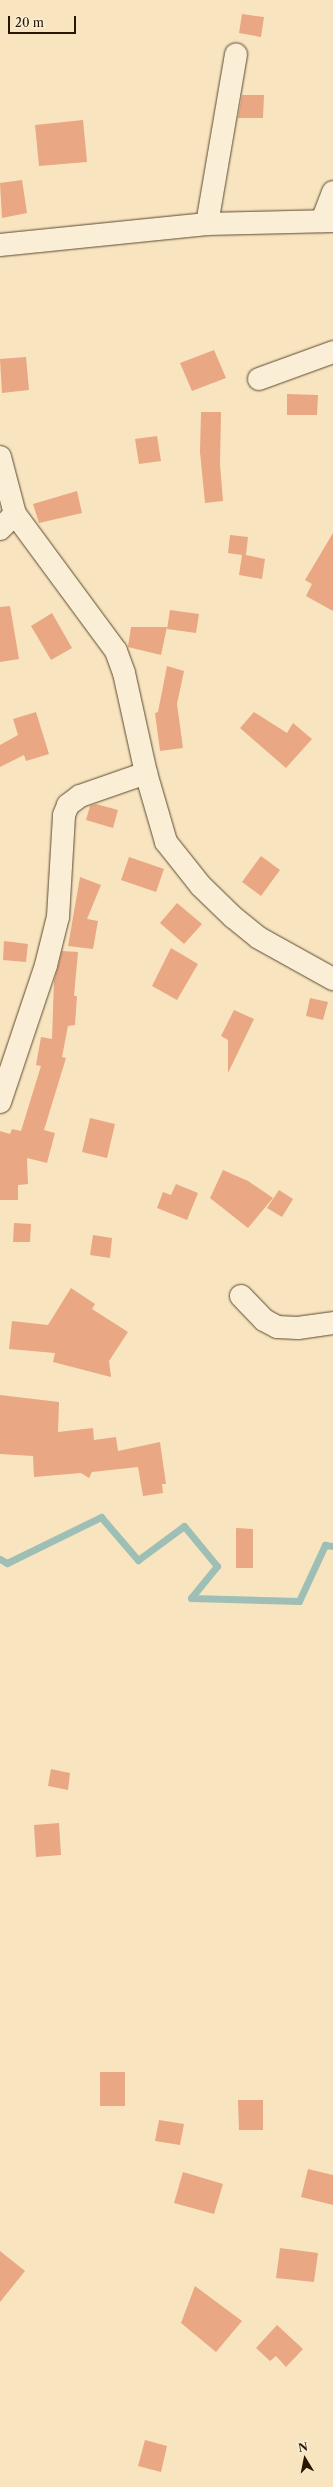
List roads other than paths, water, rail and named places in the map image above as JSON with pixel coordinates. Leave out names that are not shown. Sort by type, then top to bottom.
[{"type":"street","points":[[207,224],[236,54]]},
{"type":"street","points":[[0,245],[207,224],[328,221],[333,192]]},
{"type":"street","points":[[259,379],[333,352]]},
{"type":"street","points":[[0,457],[7,521],[116,651],[124,673],[146,773],[166,842],[201,886],[259,938],[333,979]]},
{"type":"street","points":[[0,1102],[46,965],[58,917],[64,816],[68,805],[80,796],[146,773]]},
{"type":"street","points":[[240,1296],[264,1320],[277,1328],[298,1328],[333,1323]]},
{"type":"waterway","points":[[0,1559],[7,1563],[101,1517],[138,1560],[184,1526],[217,1566],[191,1598],[299,1601],[325,1545],[333,1546]]}]
